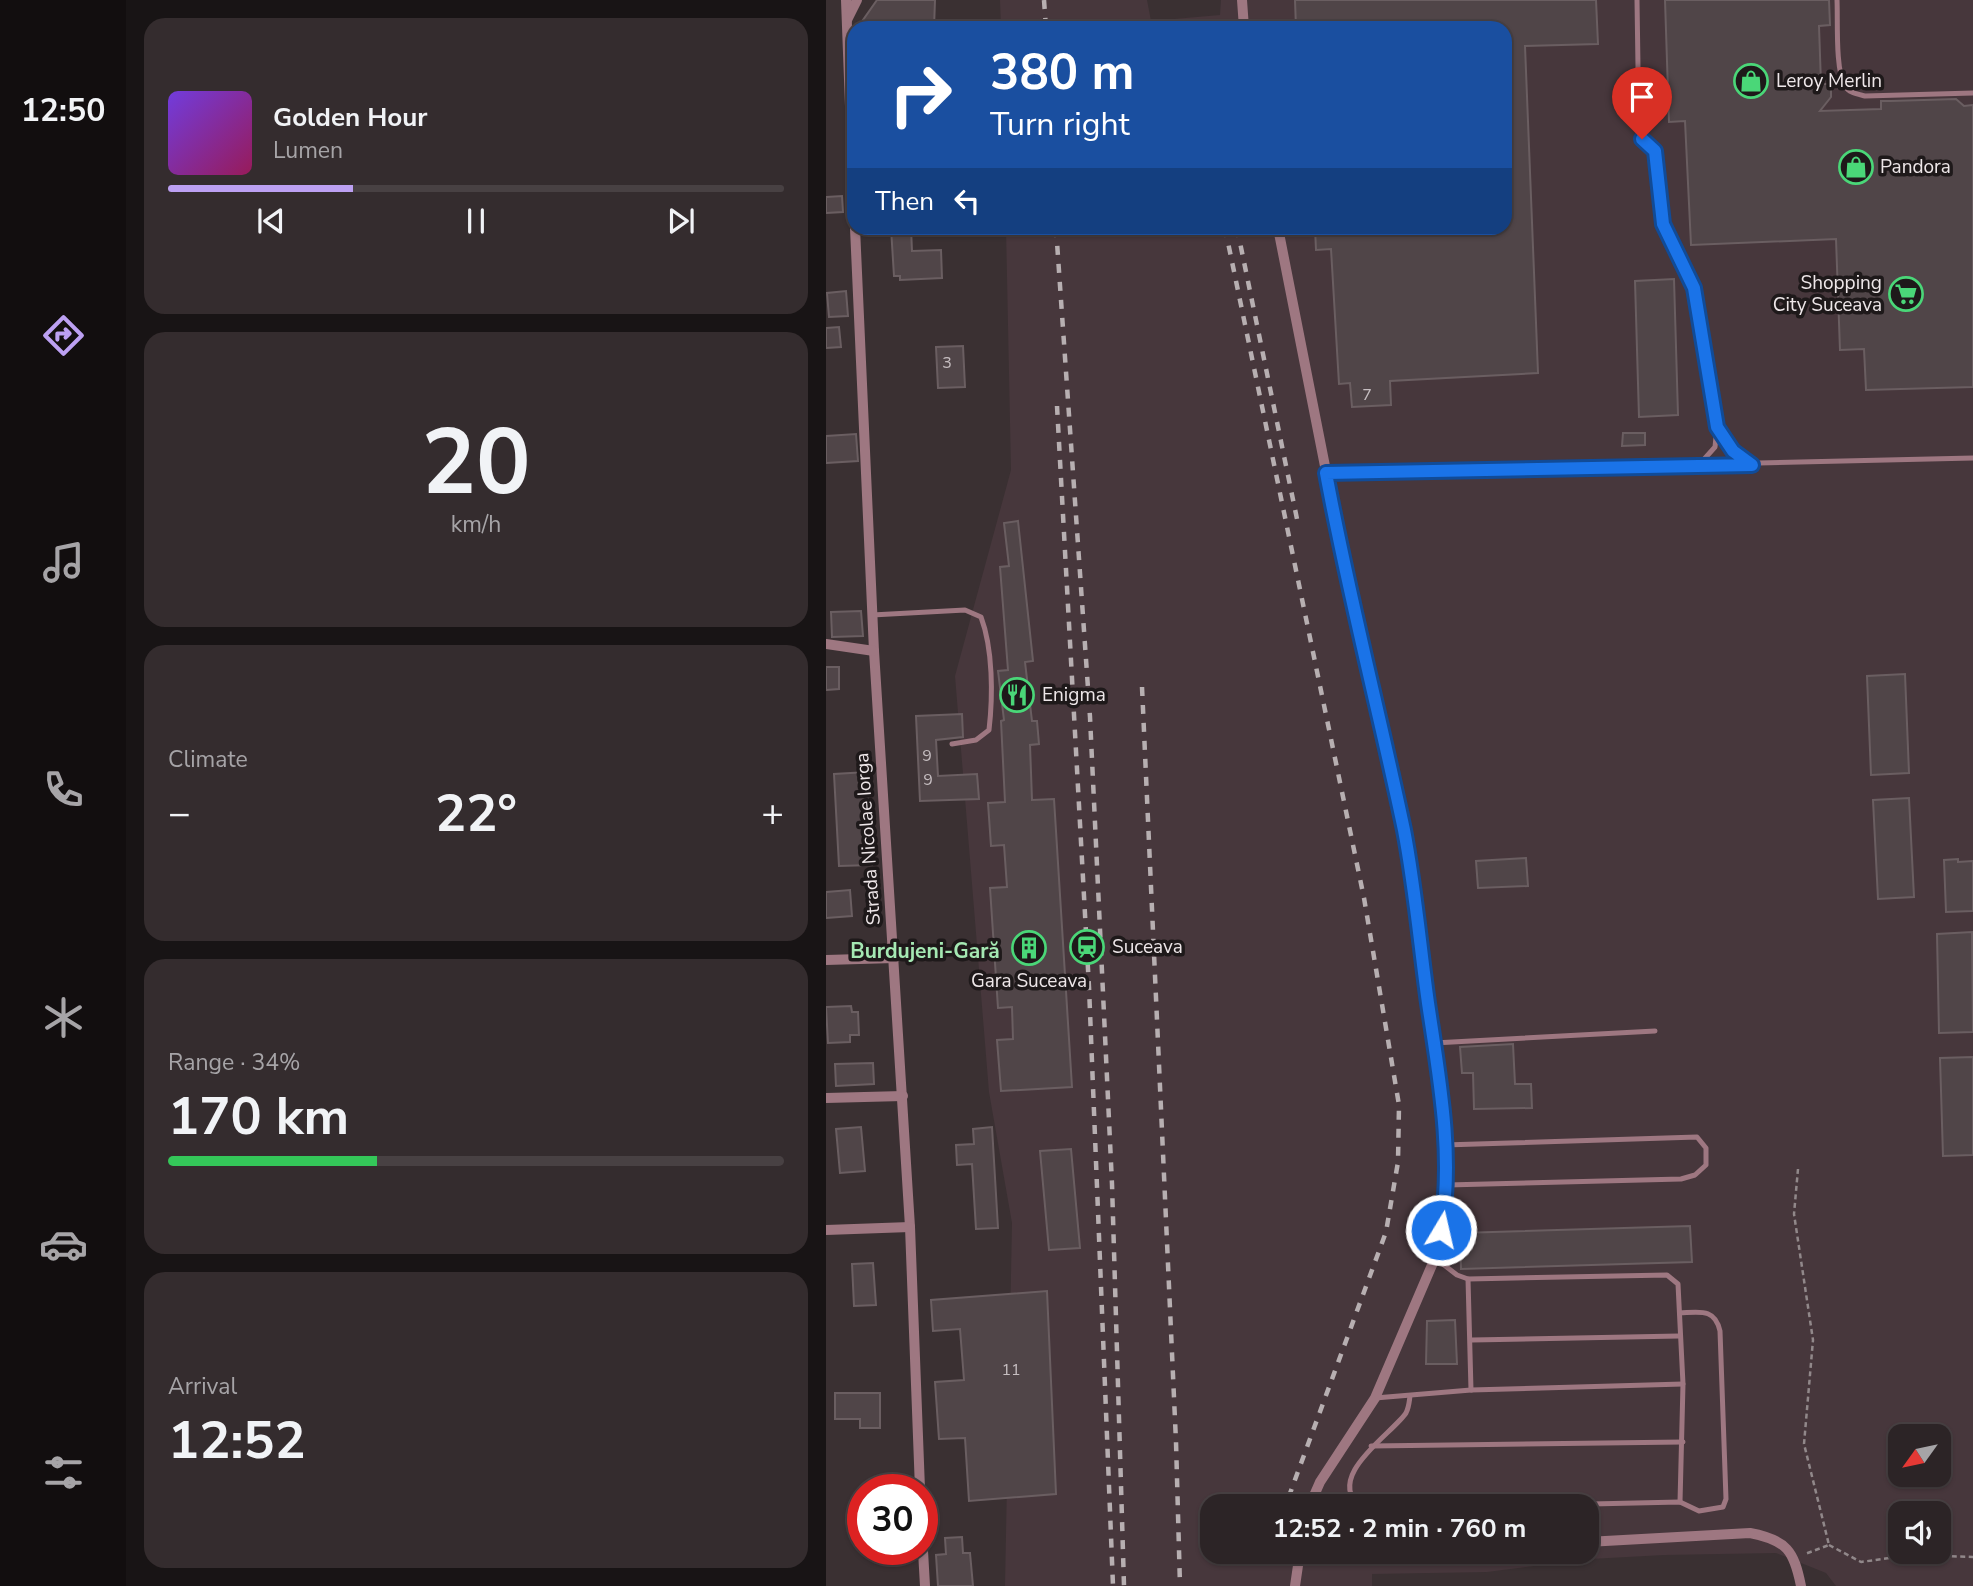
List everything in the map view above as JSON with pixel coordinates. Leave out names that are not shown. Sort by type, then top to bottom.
[{"type":"street","points":[[846,0],[847,64]]},
{"type":"street","points":[[845,22],[857,0]]},
{"type":"street","points":[[1242,0],[1244,21]]},
{"type":"street","name":"Strada Nicolae Iorga","points":[[855,235],[872,615],[910,1227],[919,1474]]},
{"type":"street","points":[[1279,235],[1353,608],[1404,833],[1434,1042],[1447,1185],[1435,1258],[1375,1398],[1315,1494]]},
{"type":"street","points":[[826,644],[874,651]]},
{"type":"street","points":[[826,960],[894,958]]},
{"type":"street","points":[[826,1098],[903,1096]]},
{"type":"street","points":[[826,1230],[910,1227]]},
{"type":"street","points":[[1599,1541],[1751,1533],[1775,1538],[1795,1558],[1801,1586]]},
{"type":"street","points":[[1295,1586],[1298,1564]]},
{"type":"street","points":[[924,1565],[925,1586]]},
{"type":"lane","points":[[1637,0],[1639,134],[1655,151],[1663,224],[1693,282],[1717,427],[1711,454],[1698,466]]},
{"type":"lane","points":[[1837,0],[1841,71],[1846,88],[1853,93],[1865,96],[1973,93]]},
{"type":"lane","points":[[1717,427],[1733,451],[1752,465]]},
{"type":"lane","points":[[1326,473],[1973,458]]},
{"type":"lane","points":[[872,615],[965,610],[981,617],[986,632],[991,713],[989,730],[976,740],[952,744]]},
{"type":"lane","points":[[1434,1042],[1655,1031]]},
{"type":"lane","points":[[1444,1145],[1696,1137],[1706,1148],[1706,1165],[1695,1175],[1681,1179],[1447,1185]]},
{"type":"lane","points":[[1435,1258],[1457,1275],[1468,1279],[1667,1275],[1678,1284],[1683,1384],[1680,1502]]},
{"type":"lane","points":[[1468,1279],[1472,1340],[1471,1391]]},
{"type":"lane","points":[[1599,1504],[1680,1502],[1699,1511],[1712,1511],[1723,1507],[1726,1499],[1717,1319],[1709,1312],[1680,1312]]},
{"type":"lane","points":[[1472,1340],[1679,1336]]},
{"type":"lane","points":[[1375,1398],[1471,1391],[1683,1384]]},
{"type":"lane","points":[[1353,1494],[1354,1471],[1371,1446],[1405,1415],[1410,1396]]},
{"type":"lane","points":[[1371,1446],[1683,1442]]},
{"type":"path","points":[[1798,1169],[1794,1214],[1813,1340],[1804,1444],[1829,1545],[1861,1562],[1910,1555],[1973,1557]]},
{"type":"path","points":[[1795,1558],[1829,1545]]},
{"type":"shaded area","points":[[1000,0],[1147,0],[1151,21],[1001,21]]},
{"type":"shaded area","points":[[1221,0],[1973,0],[1973,1586],[1836,1586],[1826,1573],[1776,1553],[1599,1559],[1599,1494],[1200,1494],[1200,1564],[1550,1564],[1487,1572],[1372,1574],[1372,1586],[1005,1586],[1012,1223],[989,1092],[955,676],[1011,470],[1006,235],[1512,235],[1512,21],[1151,21],[1220,15]]},
{"type":"building","points":[[877,0],[935,0],[934,21],[863,20]]},
{"type":"building","points":[[1295,0],[1596,0],[1598,44],[1525,46],[1538,373],[1390,381],[1391,405],[1352,407],[1350,383],[1339,384],[1331,249],[1316,250],[1315,235],[1512,235],[1512,21],[1296,21]]},
{"type":"building","points":[[1665,0],[1829,0],[1830,25],[1819,26],[1821,84],[1831,84],[1831,97],[1820,111],[1881,109],[1881,101],[1956,99],[1964,106],[1973,105],[1973,387],[1866,390],[1864,349],[1840,350],[1836,239],[1691,245],[1685,121],[1669,122]]},
{"type":"building","points":[[842,196],[843,212],[826,213],[826,197]]},
{"type":"building","points":[[891,235],[911,235],[912,251],[941,250],[942,278],[900,280],[900,276],[894,276]]},
{"type":"building","points":[[1674,279],[1678,415],[1639,417],[1635,281]]},
{"type":"building","points":[[846,291],[848,316],[829,317],[827,293]]},
{"type":"building","points":[[839,327],[841,347],[826,348],[826,328]]},
{"type":"building","points":[[963,346],[965,387],[938,388],[936,347]]},
{"type":"building","points":[[1623,433],[1645,433],[1645,445],[1622,446]]},
{"type":"building","points":[[856,434],[858,461],[826,463],[826,436]]},
{"type":"building","name":"Gara Suceava","points":[[1018,521],[1033,661],[1025,662],[1032,721],[1037,721],[1039,744],[1030,745],[1032,800],[1054,799],[1072,1087],[1001,1091],[997,1040],[1013,1039],[1012,1007],[998,1008],[990,888],[1007,887],[1004,845],[991,846],[988,803],[1005,802],[1001,721],[1004,720],[998,671],[1008,670],[1000,567],[1009,566],[1004,523]]},
{"type":"building","points":[[861,611],[863,636],[832,637],[831,612]]},
{"type":"building","points":[[826,667],[839,667],[839,689],[826,690]]},
{"type":"building","points":[[1905,674],[1909,773],[1871,775],[1867,676]]},
{"type":"building","points":[[962,714],[963,737],[936,740],[938,776],[977,774],[979,799],[920,801],[916,716]]},
{"type":"building","points":[[867,772],[872,865],[839,866],[834,774]]},
{"type":"building","points":[[1909,798],[1914,897],[1878,899],[1873,800]]},
{"type":"building","points":[[1526,858],[1528,886],[1478,888],[1476,861]]},
{"type":"building","points":[[1958,859],[1958,862],[1973,861],[1973,911],[1946,912],[1944,860]]},
{"type":"building","points":[[850,890],[852,916],[826,918],[826,892]]},
{"type":"building","points":[[1972,932],[1973,1032],[1939,1033],[1937,934]]},
{"type":"building","points":[[851,1006],[852,1012],[858,1012],[859,1035],[850,1035],[850,1042],[828,1043],[826,1007]]},
{"type":"building","points":[[1513,1044],[1515,1084],[1531,1084],[1532,1108],[1474,1109],[1473,1073],[1462,1073],[1460,1047]]},
{"type":"building","points":[[1973,1057],[1973,1155],[1943,1156],[1940,1058]]},
{"type":"building","points":[[873,1063],[874,1084],[836,1086],[835,1064]]},
{"type":"building","points":[[861,1127],[865,1171],[840,1173],[836,1129]]},
{"type":"building","points":[[992,1127],[998,1228],[976,1229],[972,1164],[957,1165],[956,1145],[974,1144],[973,1129]]},
{"type":"building","points":[[1071,1149],[1080,1248],[1049,1250],[1040,1151]]},
{"type":"building","points":[[1690,1226],[1692,1262],[1461,1269],[1460,1233]]},
{"type":"building","points":[[873,1263],[876,1305],[854,1306],[852,1264]]},
{"type":"building","points":[[1047,1291],[1056,1494],[969,1501],[965,1438],[939,1439],[935,1382],[964,1380],[960,1329],[933,1331],[931,1300]]},
{"type":"building","points":[[1455,1320],[1457,1364],[1426,1364],[1427,1321]]},
{"type":"building","points":[[835,1393],[880,1393],[880,1428],[860,1428],[860,1419],[835,1419]]},
{"type":"building","points":[[962,1537],[963,1553],[970,1553],[973,1586],[938,1586],[938,1555],[946,1554],[945,1538]]},
{"type":"railway","points":[[1044,0],[1046,21]]},
{"type":"railway","points":[[1056,235],[1090,717],[1112,1184],[1124,1586]]},
{"type":"railway","points":[[1226,235],[1364,898],[1399,1105],[1398,1162],[1386,1232],[1290,1494]]},
{"type":"railway","points":[[1238,235],[1297,519]]},
{"type":"railway","points":[[1057,406],[1089,987],[1113,1586]]},
{"type":"railway","points":[[1142,687],[1180,1586]]},
{"type":"place","name":"Leroy Merlin","points":[[1751,81]]},
{"type":"place","name":"Pandora","points":[[1856,167]]},
{"type":"place","name":"Shopping City Suceava","points":[[1906,294]]},
{"type":"place","name":"Enigma","points":[[1017,695]]},
{"type":"place","name":"Suceava","points":[[1087,947]]},
{"type":"place","name":"Gara Suceava","points":[[1029,948]]},
{"type":"district","name":"Burdujeni-Gară","points":[[925,951]]},
{"type":"route","points":[[1441,1230],[1447,1185],[1444,1145],[1434,1042],[1404,833],[1353,608],[1326,473],[1752,465],[1733,451],[1717,427],[1693,282],[1665,231],[1655,151],[1642,139]]}]
